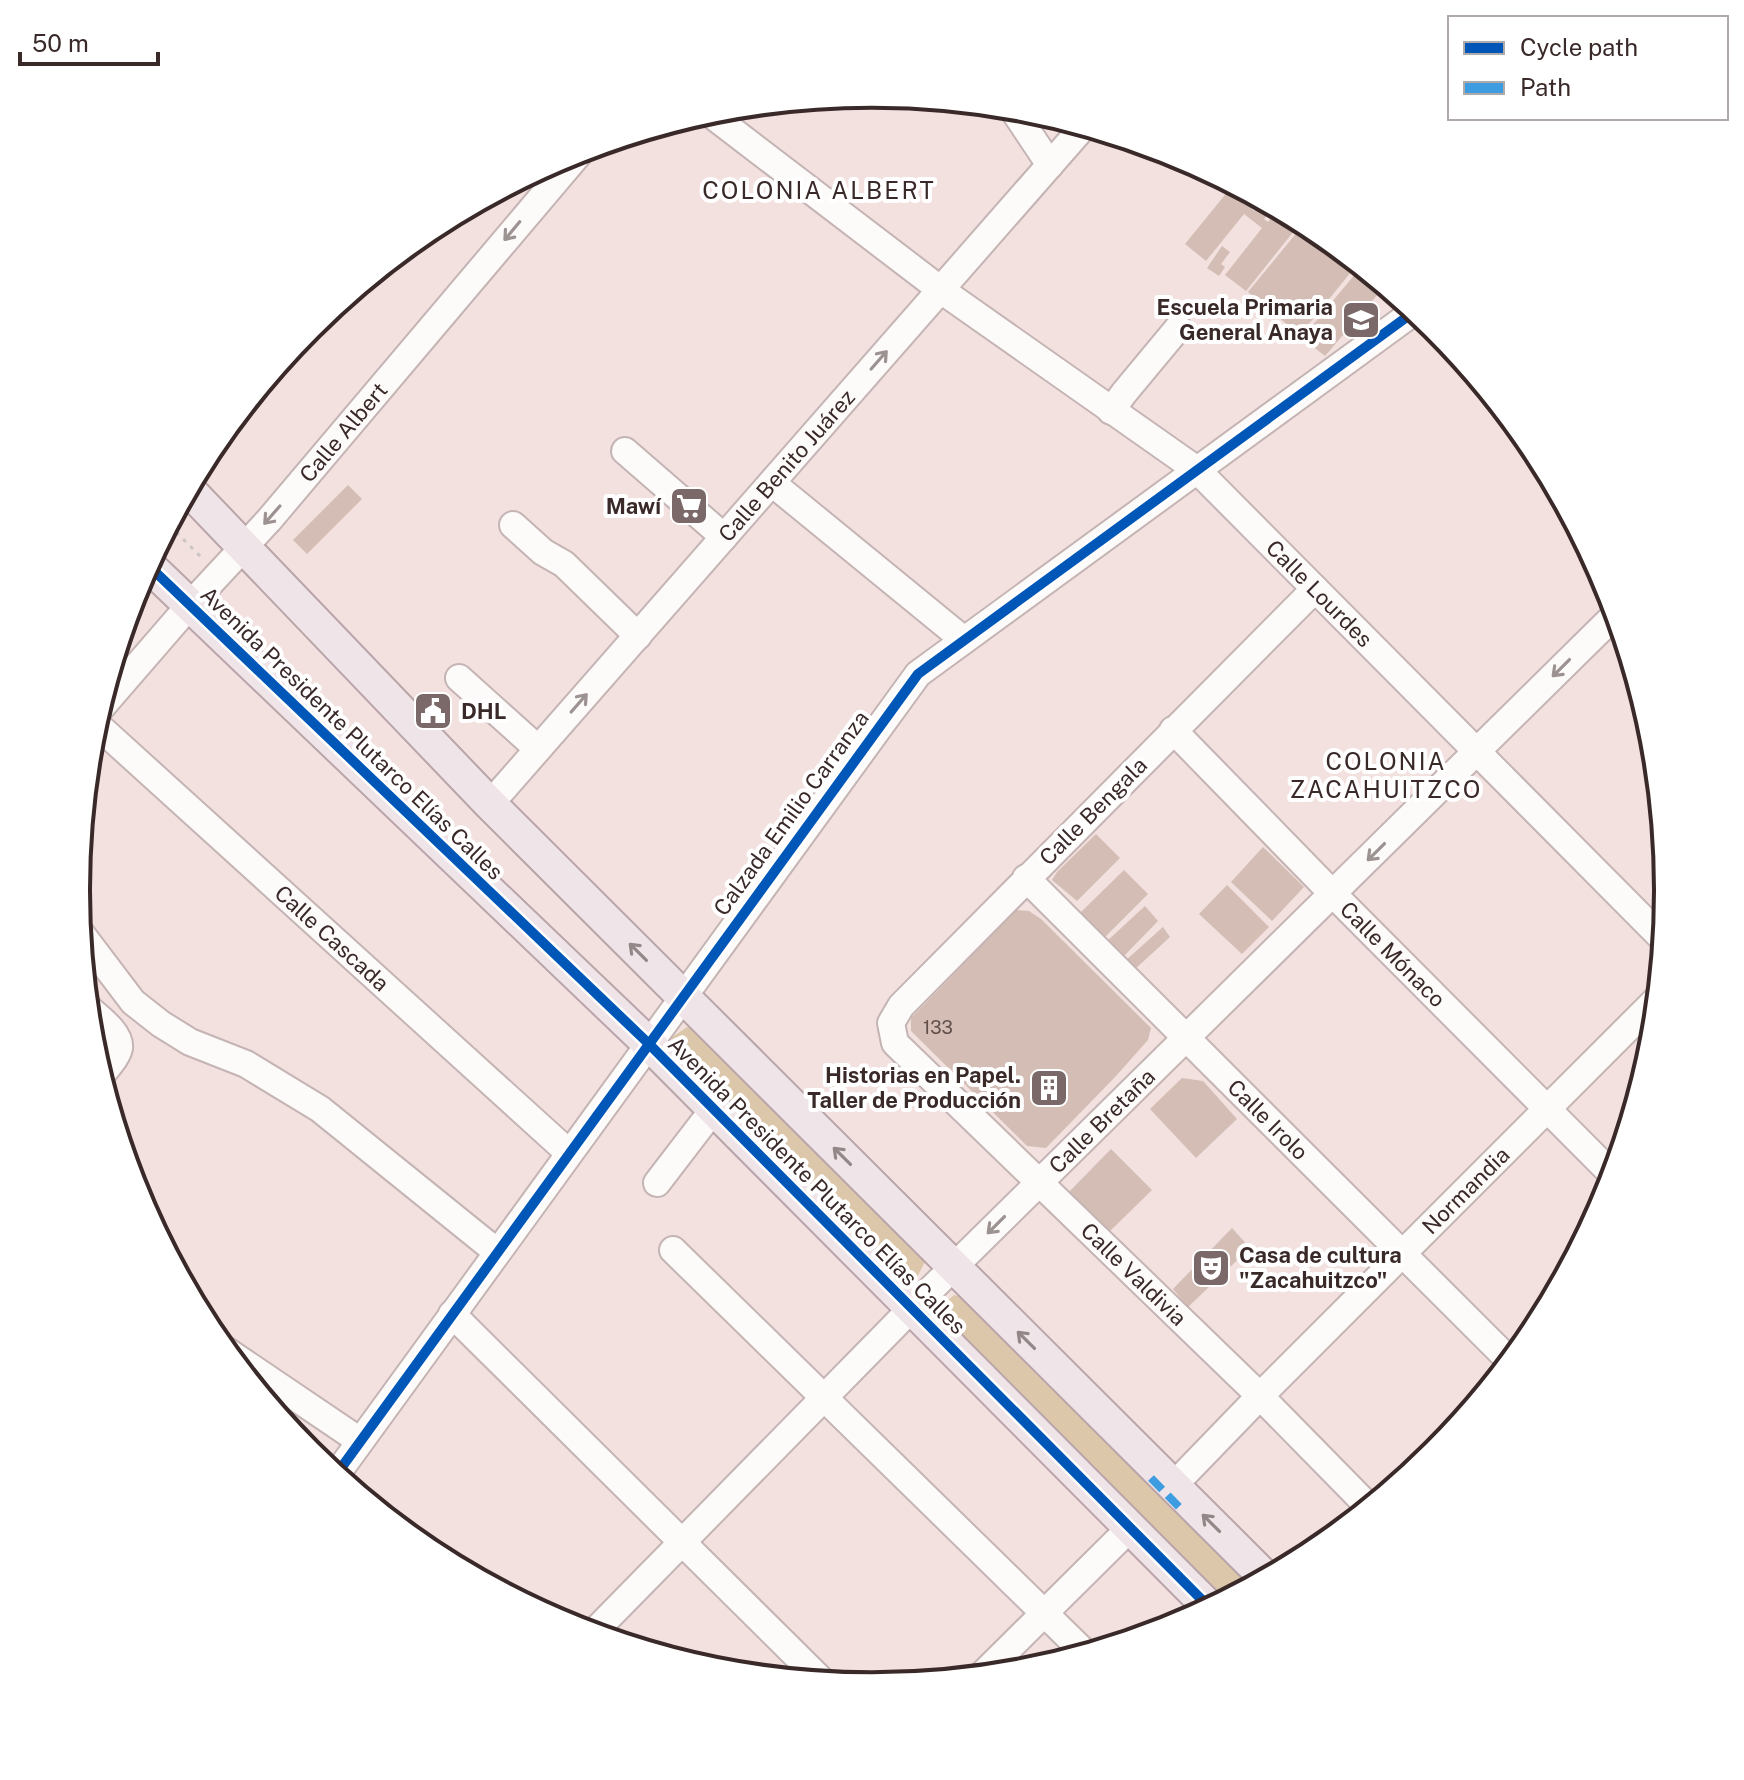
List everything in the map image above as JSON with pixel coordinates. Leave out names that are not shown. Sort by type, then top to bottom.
[{"type":"main road","name":"Avenida Presidente Plutarco Elías Calles","points":[[196,497],[490,804],[1258,1570]]},
{"type":"main road","name":"Avenida Presidente Plutarco Elías Calles","points":[[157,574],[648,1043],[1201,1599]]},
{"type":"street","points":[[1022,122],[1050,165]]},
{"type":"street","name":"Calle Lourdes","points":[[722,123],[941,290],[1197,470],[1652,928]]},
{"type":"street","name":"Calle Benito Juárez","points":[[490,804],[1076,136]]},
{"type":"street","name":"Calle Albert","points":[[117,690],[243,547],[546,180]]},
{"type":"street","name":"Calzada Emilio Carranza","points":[[343,1465],[918,674],[1405,318]]},
{"type":"street","points":[[1111,411],[1178,328]]},
{"type":"street","points":[[625,451],[724,537]]},
{"type":"street","points":[[772,483],[964,640]]},
{"type":"street","points":[[513,525],[543,552],[564,564],[638,636]]},
{"type":"street","name":"Calle Bengala","points":[[895,1043],[891,1023],[901,1006],[1315,589]]},
{"type":"street","name":"Calle Bretaña","points":[[603,1623],[953,1267],[1606,624]]},
{"type":"street","points":[[459,678],[538,749]]},
{"type":"street","name":"Calle Mónaco","points":[[1173,730],[1603,1165]]},
{"type":"street","name":"Calle Cascada","points":[[106,733],[569,1153]]},
{"type":"street","name":"Calle Irolo","points":[[1026,878],[1502,1353]]},
{"type":"street","points":[[93,949],[133,1002],[161,1024],[190,1042],[246,1064],[320,1109],[497,1252]]},
{"type":"street","name":"Normandia","points":[[1173,1486],[1644,1012]]},
{"type":"street","points":[[102,1022],[116,1036],[119,1046],[110,1063]]},
{"type":"street","name":"Calle Valdivia","points":[[895,1043],[1260,1396],[1361,1499]]},
{"type":"street","points":[[657,1183],[713,1110]]},
{"type":"street","points":[[673,1250],[1076,1644]]},
{"type":"street","points":[[452,1314],[810,1669]]},
{"type":"street","points":[[255,1370],[360,1441]]},
{"type":"street","points":[[995,1662],[1129,1529]]},
{"type":"path","points":[[177,533],[203,559]]},
{"type":"shaded area","points":[[687,1027],[696,1028],[919,1247],[925,1262],[916,1279],[910,1281],[896,1276],[678,1059],[671,1038]]},
{"type":"shaded area","points":[[954,1295],[966,1298],[1246,1576],[1212,1593],[940,1322],[938,1309]]},
{"type":"building","points":[[1226,193],[1267,215],[1264,219],[1268,222],[1271,218],[1293,232],[1246,291],[1225,275],[1262,228],[1244,214],[1206,261],[1185,244]]},
{"type":"building","points":[[1296,234],[1351,272],[1300,335],[1248,292]]},
{"type":"building","points":[[1222,246],[1230,252],[1221,264],[1225,267],[1219,276],[1207,268]]},
{"type":"building","points":[[1354,275],[1378,294],[1325,356],[1302,338]]},
{"type":"building","points":[[348,485],[362,499],[307,554],[293,540]]},
{"type":"building","points":[[1096,834],[1120,858],[1077,901],[1052,880]]},
{"type":"building","points":[[1263,847],[1304,887],[1272,921],[1231,882]]},
{"type":"building","points":[[1124,870],[1148,894],[1103,939],[1079,914]]},
{"type":"building","points":[[1227,885],[1269,927],[1242,954],[1199,914]]},
{"type":"building","points":[[1145,906],[1158,921],[1124,956],[1106,942]]},
{"type":"building","points":[[1016,910],[1029,911],[1041,919],[1151,1028],[1148,1040],[1046,1148],[1027,1146],[911,1031],[911,1018]]},
{"type":"building","points":[[1163,927],[1170,937],[1134,970],[1125,961]]},
{"type":"building","points":[[1182,1078],[1203,1081],[1237,1119],[1196,1158],[1150,1109]]},
{"type":"building","points":[[1111,1149],[1152,1190],[1110,1231],[1068,1193]]},
{"type":"building","name":"Casa de cultura \"Zacahuitzco\"","points":[[1232,1228],[1250,1248],[1188,1307],[1173,1289]]},
{"type":"marked path","points":[[1151,1478],[1184,1512]]},
{"type":"cycle path","points":[[343,1466],[918,674],[1405,318]]},
{"type":"cycle path","points":[[158,574],[648,1043],[1201,1599]]},
{"type":"place","name":"Escuela Primaria General Anaya","points":[[1361,320]]},
{"type":"place","name":"Mawí","points":[[689,506]]},
{"type":"place","name":"DHL","points":[[433,711]]},
{"type":"place","name":"Historias en Papel. Taller de Producción","points":[[1049,1088]]},
{"type":"place","name":"Casa de cultura \"Zacahuitzco\"","points":[[1211,1268]]},
{"type":"district","name":"COLONIA ALBERT","points":[[819,190]]},
{"type":"district","name":"COLONIA ZACAHUITZCO","points":[[1386,775]]}]
